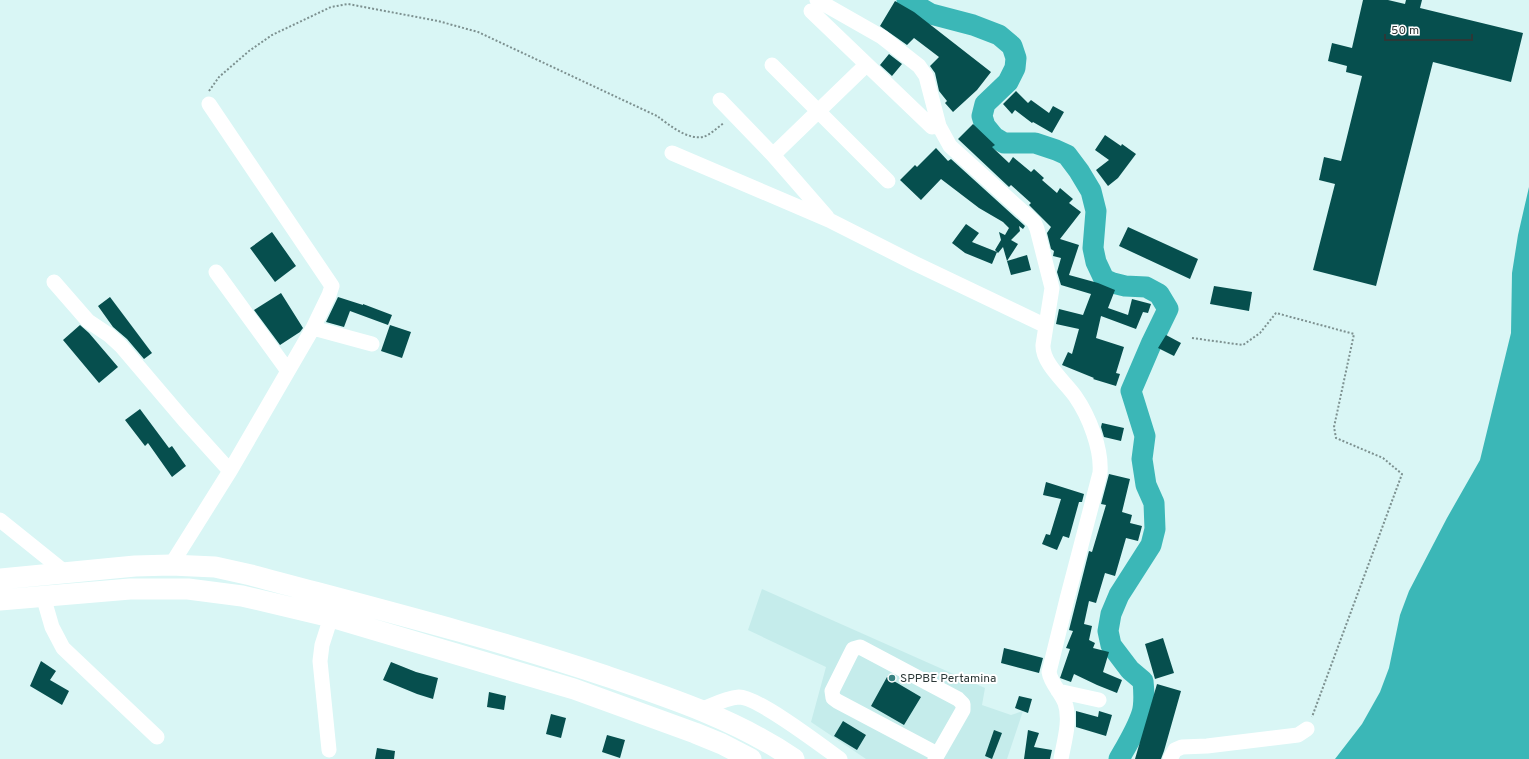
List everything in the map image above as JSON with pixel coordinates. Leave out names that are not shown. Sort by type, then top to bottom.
[{"type":"highway","points":[[0,579],[136,566],[171,565],[215,568],[251,574],[548,657],[664,696],[701,710],[747,731],[794,759]]},
{"type":"highway","points":[[0,600],[130,588],[188,589],[242,596],[331,618],[574,689],[695,733],[722,744],[751,759]]},
{"type":"street","points":[[814,5],[866,64],[932,127]]},
{"type":"street","points":[[814,5],[882,37],[919,66],[926,76],[939,126],[950,146],[1034,222],[1038,234],[1052,288],[1042,349],[1044,356],[1079,402],[1094,437],[1100,460],[1100,473],[1049,672],[1065,704],[1067,720],[1061,759]]},
{"type":"street","points":[[773,155],[866,64]]},
{"type":"street","points":[[772,65],[888,181]]},
{"type":"street","points":[[720,100],[773,155],[830,220]]},
{"type":"street","points":[[171,565],[230,471],[313,328],[331,289],[331,284],[209,104]]},
{"type":"street","points":[[672,153],[830,220],[914,263],[1046,326]]},
{"type":"street","points":[[216,272],[288,371]]},
{"type":"street","points":[[54,282],[88,321],[109,335],[121,346],[230,471]]},
{"type":"street","points":[[313,328],[372,344]]},
{"type":"street","points":[[0,520],[66,573]]},
{"type":"street","points":[[43,596],[52,627],[63,648],[157,737]]},
{"type":"street","points":[[329,750],[320,661],[322,645],[331,618]]},
{"type":"street","points":[[860,647],[958,699],[963,704],[962,710],[936,757],[833,698],[832,691],[853,649],[860,647]]},
{"type":"street","points":[[1058,691],[1099,700]]},
{"type":"street","points":[[701,710],[732,698],[748,698],[797,728],[840,759]]},
{"type":"street","points":[[1170,759],[1175,750],[1182,747],[1207,746],[1298,734],[1307,729]]},
{"type":"path","points":[[209,104],[207,96],[208,92],[219,77],[249,51],[272,35],[331,7],[348,4],[438,21],[478,32],[657,116],[672,127],[697,137],[705,136],[735,115]]},
{"type":"path","points":[[1192,338],[1243,345],[1260,333],[1276,313],[1354,334],[1334,427],[1336,438],[1383,458],[1402,474],[1307,729]]},
{"type":"shaded area","name":"SPPBE Pertamina","points":[[762,589],[985,688],[982,705],[1011,715],[1023,711],[1007,759],[866,759],[811,722],[826,667],[748,630]]},
{"type":"water","points":[[1529,187],[1529,759],[1335,759],[1362,724],[1380,692],[1389,668],[1400,615],[1409,591],[1447,518],[1480,460],[1511,333],[1512,273],[1518,235]]},
{"type":"building","points":[[1363,0],[1388,0],[1405,4],[1406,0],[1422,0],[1420,8],[1523,33],[1511,82],[1433,62],[1376,286],[1313,270],[1335,184],[1319,180],[1324,157],[1341,161],[1362,76],[1346,72],[1347,66],[1328,61],[1332,43],[1352,48]]},
{"type":"building","points":[[895,1],[914,12],[991,72],[977,90],[953,112],[945,103],[947,101],[939,91],[935,73],[930,66],[939,57],[914,38],[907,45],[880,26]]},
{"type":"building","points":[[889,54],[902,64],[892,76],[880,65]]},
{"type":"building","points":[[1016,91],[1028,103],[1031,100],[1049,113],[1053,106],[1064,112],[1052,133],[1033,122],[1032,123],[1015,110],[1012,114],[1003,104]]},
{"type":"building","points":[[973,124],[995,145],[992,147],[1009,163],[1013,157],[1031,172],[1034,169],[1044,178],[1042,180],[1057,193],[1060,188],[1073,199],[1069,203],[1081,212],[1060,239],[1079,245],[1069,275],[1098,283],[1115,290],[1108,308],[1128,315],[1132,299],[1151,304],[1148,313],[1143,312],[1136,329],[1101,316],[1096,338],[1124,347],[1116,373],[1120,374],[1116,386],[1093,379],[1094,378],[1062,365],[1068,352],[1072,354],[1079,329],[1056,324],[1059,309],[1083,315],[1091,294],[1061,285],[1057,272],[1061,258],[1053,256],[1054,251],[1051,249],[1047,233],[1051,227],[1029,205],[1031,203],[1011,185],[1009,187],[958,139]]},
{"type":"building","points":[[1105,135],[1121,146],[1122,144],[1136,154],[1118,178],[1108,186],[1096,170],[1109,160],[1095,150]]},
{"type":"building","points":[[936,148],[948,161],[951,159],[1025,226],[1023,229],[1019,226],[1020,231],[1011,240],[1018,244],[1007,261],[1003,247],[998,253],[995,250],[1001,240],[999,232],[1005,235],[1009,228],[1003,222],[979,208],[941,179],[921,200],[900,180],[915,165],[917,167]]},
{"type":"building","points":[[966,224],[979,233],[972,242],[997,252],[992,264],[965,253],[952,243]]},
{"type":"building","points":[[1128,227],[1198,259],[1190,279],[1119,246]]},
{"type":"building","points":[[272,232],[296,266],[275,282],[250,248]]},
{"type":"building","points":[[1027,255],[1031,270],[1011,275],[1007,261]]},
{"type":"building","points":[[1214,286],[1252,292],[1249,311],[1210,304]]},
{"type":"building","points":[[281,293],[303,328],[300,332],[280,345],[254,310]]},
{"type":"building","points":[[110,297],[152,353],[144,359],[127,339],[113,327],[98,306]]},
{"type":"building","points":[[338,297],[363,304],[392,315],[388,325],[350,311],[344,327],[326,322]]},
{"type":"building","points":[[80,325],[89,333],[118,367],[99,383],[63,340]]},
{"type":"building","points":[[390,325],[411,332],[402,358],[381,351]]},
{"type":"building","points":[[1166,335],[1181,343],[1174,356],[1158,348]]},
{"type":"building","points":[[140,409],[169,448],[172,446],[186,466],[172,477],[148,443],[145,446],[125,420]]},
{"type":"building","points":[[1102,423],[1124,428],[1121,441],[1104,437],[1101,427]]},
{"type":"building","points":[[1109,474],[1130,479],[1122,512],[1132,515],[1130,523],[1142,526],[1138,541],[1126,538],[1115,576],[1105,573],[1096,603],[1089,601],[1084,624],[1092,626],[1089,640],[1095,643],[1093,648],[1109,652],[1103,672],[1122,680],[1117,693],[1074,674],[1071,682],[1060,678],[1070,649],[1066,648],[1073,631],[1069,630],[1089,551],[1092,552],[1106,505],[1101,504]]},
{"type":"building","points":[[1046,482],[1084,494],[1082,502],[1079,502],[1069,538],[1063,536],[1057,550],[1042,544],[1046,534],[1050,535],[1061,499],[1043,495]]},
{"type":"building","points":[[1163,638],[1174,673],[1155,679],[1145,644]]},
{"type":"building","points":[[1004,648],[1043,658],[1039,673],[1001,663]]},
{"type":"building","points":[[41,661],[56,671],[50,680],[69,691],[62,705],[30,686]]},
{"type":"building","points":[[391,662],[416,672],[438,678],[433,699],[383,680]]},
{"type":"building","points":[[887,677],[921,697],[904,725],[871,706]]},
{"type":"building","points":[[1157,684],[1181,691],[1164,751],[1161,759],[1135,759]]},
{"type":"building","points":[[489,692],[506,696],[504,710],[487,707]]},
{"type":"building","points":[[1019,696],[1032,699],[1028,713],[1015,708]]},
{"type":"building","points":[[1076,711],[1098,717],[1099,711],[1112,715],[1106,736],[1076,727]]},
{"type":"building","points":[[551,714],[566,718],[561,738],[546,734]]},
{"type":"building","points":[[843,721],[866,735],[857,750],[834,736]]},
{"type":"building","points":[[994,730],[1002,733],[992,759],[985,756]]},
{"type":"building","points":[[1028,730],[1039,733],[1034,747],[1052,750],[1050,759],[1024,759]]},
{"type":"building","points":[[607,735],[625,740],[620,758],[602,752]]},
{"type":"building","points":[[377,748],[395,751],[394,759],[375,759]]},
{"type":"waterway","points":[[907,0],[931,14],[973,25],[999,35],[1012,46],[1016,58],[1015,68],[1008,82],[985,104],[982,116],[985,126],[994,137],[1004,143],[1035,143],[1067,155],[1091,191],[1096,211],[1093,248],[1096,262],[1104,279],[1125,286],[1146,287],[1159,294],[1168,309],[1131,391],[1145,436],[1142,459],[1146,485],[1154,503],[1155,529],[1151,545],[1119,595],[1111,614],[1108,631],[1111,645],[1130,670],[1143,681],[1144,701],[1142,713],[1135,731],[1119,759]]},
{"type":"place","name":"SPPBE Pertamina","points":[[892,678]]}]
